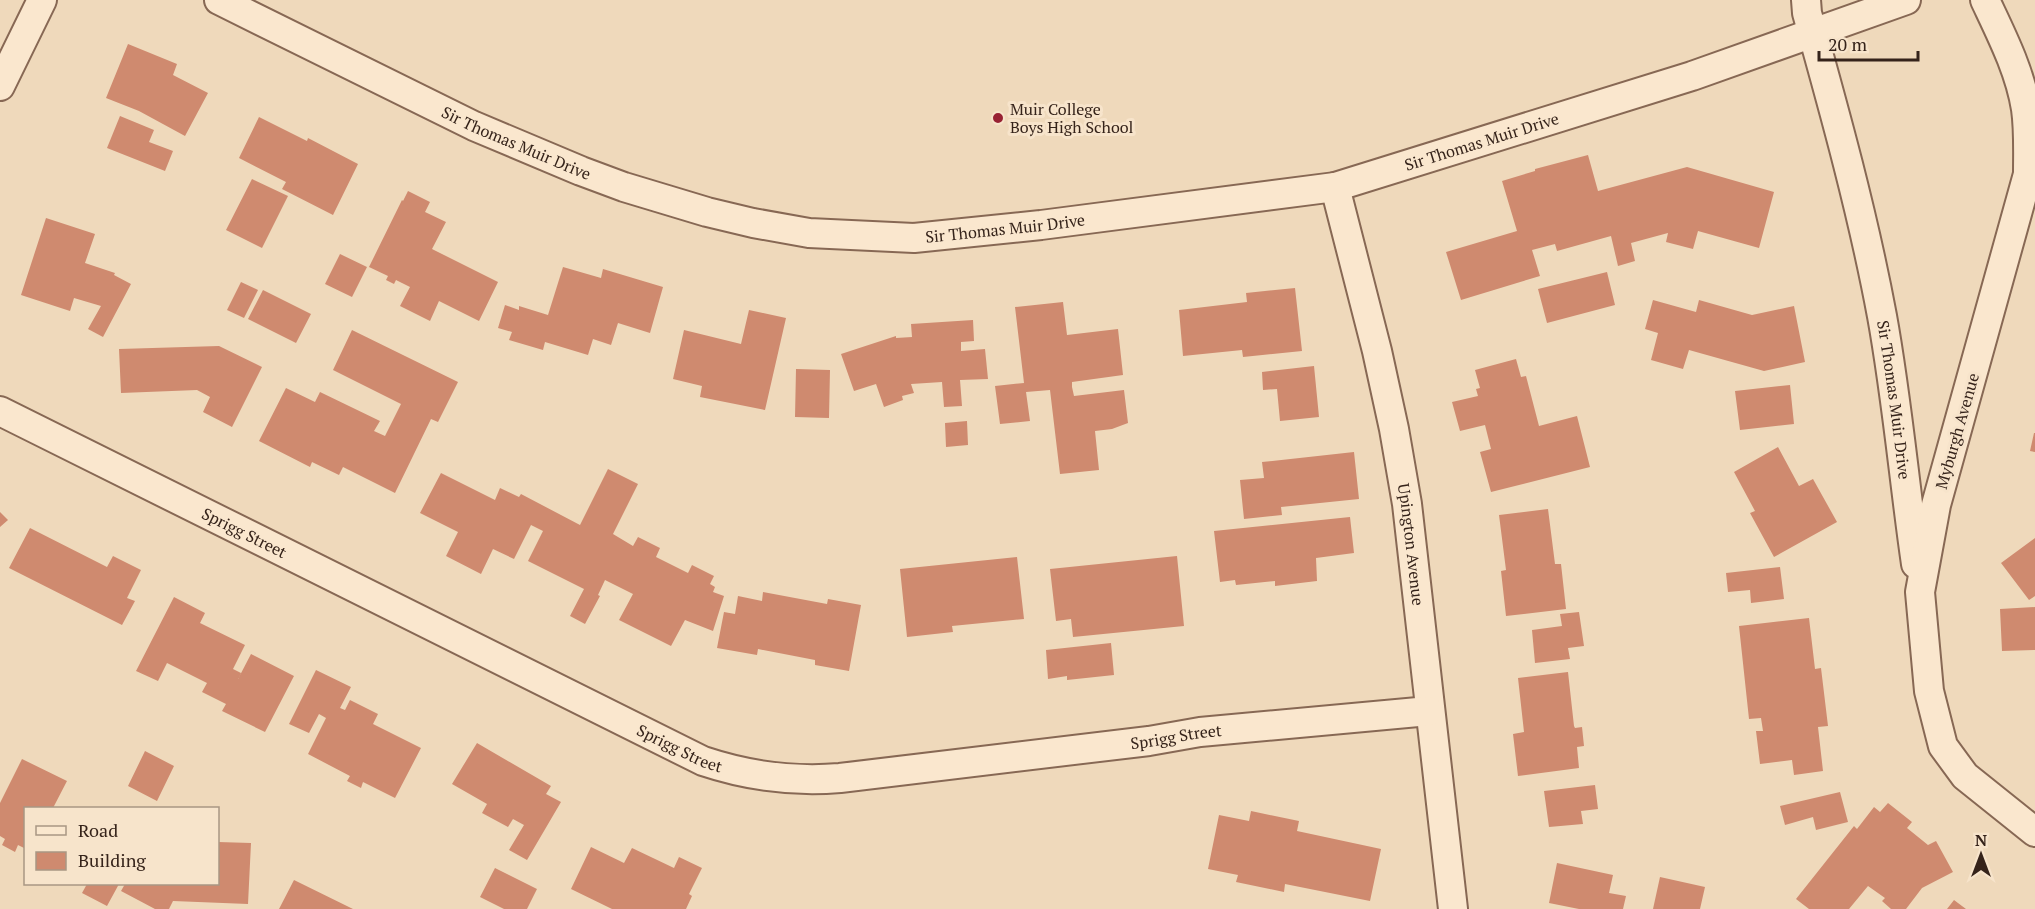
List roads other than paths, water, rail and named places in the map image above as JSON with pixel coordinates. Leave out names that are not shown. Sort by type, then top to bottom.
[{"type":"street","points":[[0,86],[42,0]]},
{"type":"street","name":"Sir Thomas Muir Drive","points":[[219,0],[474,126],[581,171],[708,212],[753,223],[809,233],[882,237],[925,237],[1041,225],[1335,187],[1692,76],[1906,0]]},
{"type":"street","name":"Sir Thomas Muir Drive","points":[[1806,0],[1807,13],[1869,251],[1882,316],[1894,389],[1920,592]]},
{"type":"street","name":"Myburgh Avenue","points":[[1985,0],[2013,66],[2026,108],[2029,141],[2028,174],[1936,505],[1920,592],[1929,691],[1943,746],[1965,776],[2035,832]]},
{"type":"street","name":"Upington Avenue","points":[[1335,187],[1377,351],[1407,504],[1453,909]]},
{"type":"street","name":"Sprigg Street","points":[[0,411],[703,761],[735,772],[809,781],[1149,741],[1200,732],[1429,711]]},
{"type":"place","name":"Muir College Boys High School","points":[[998,118]]}]
